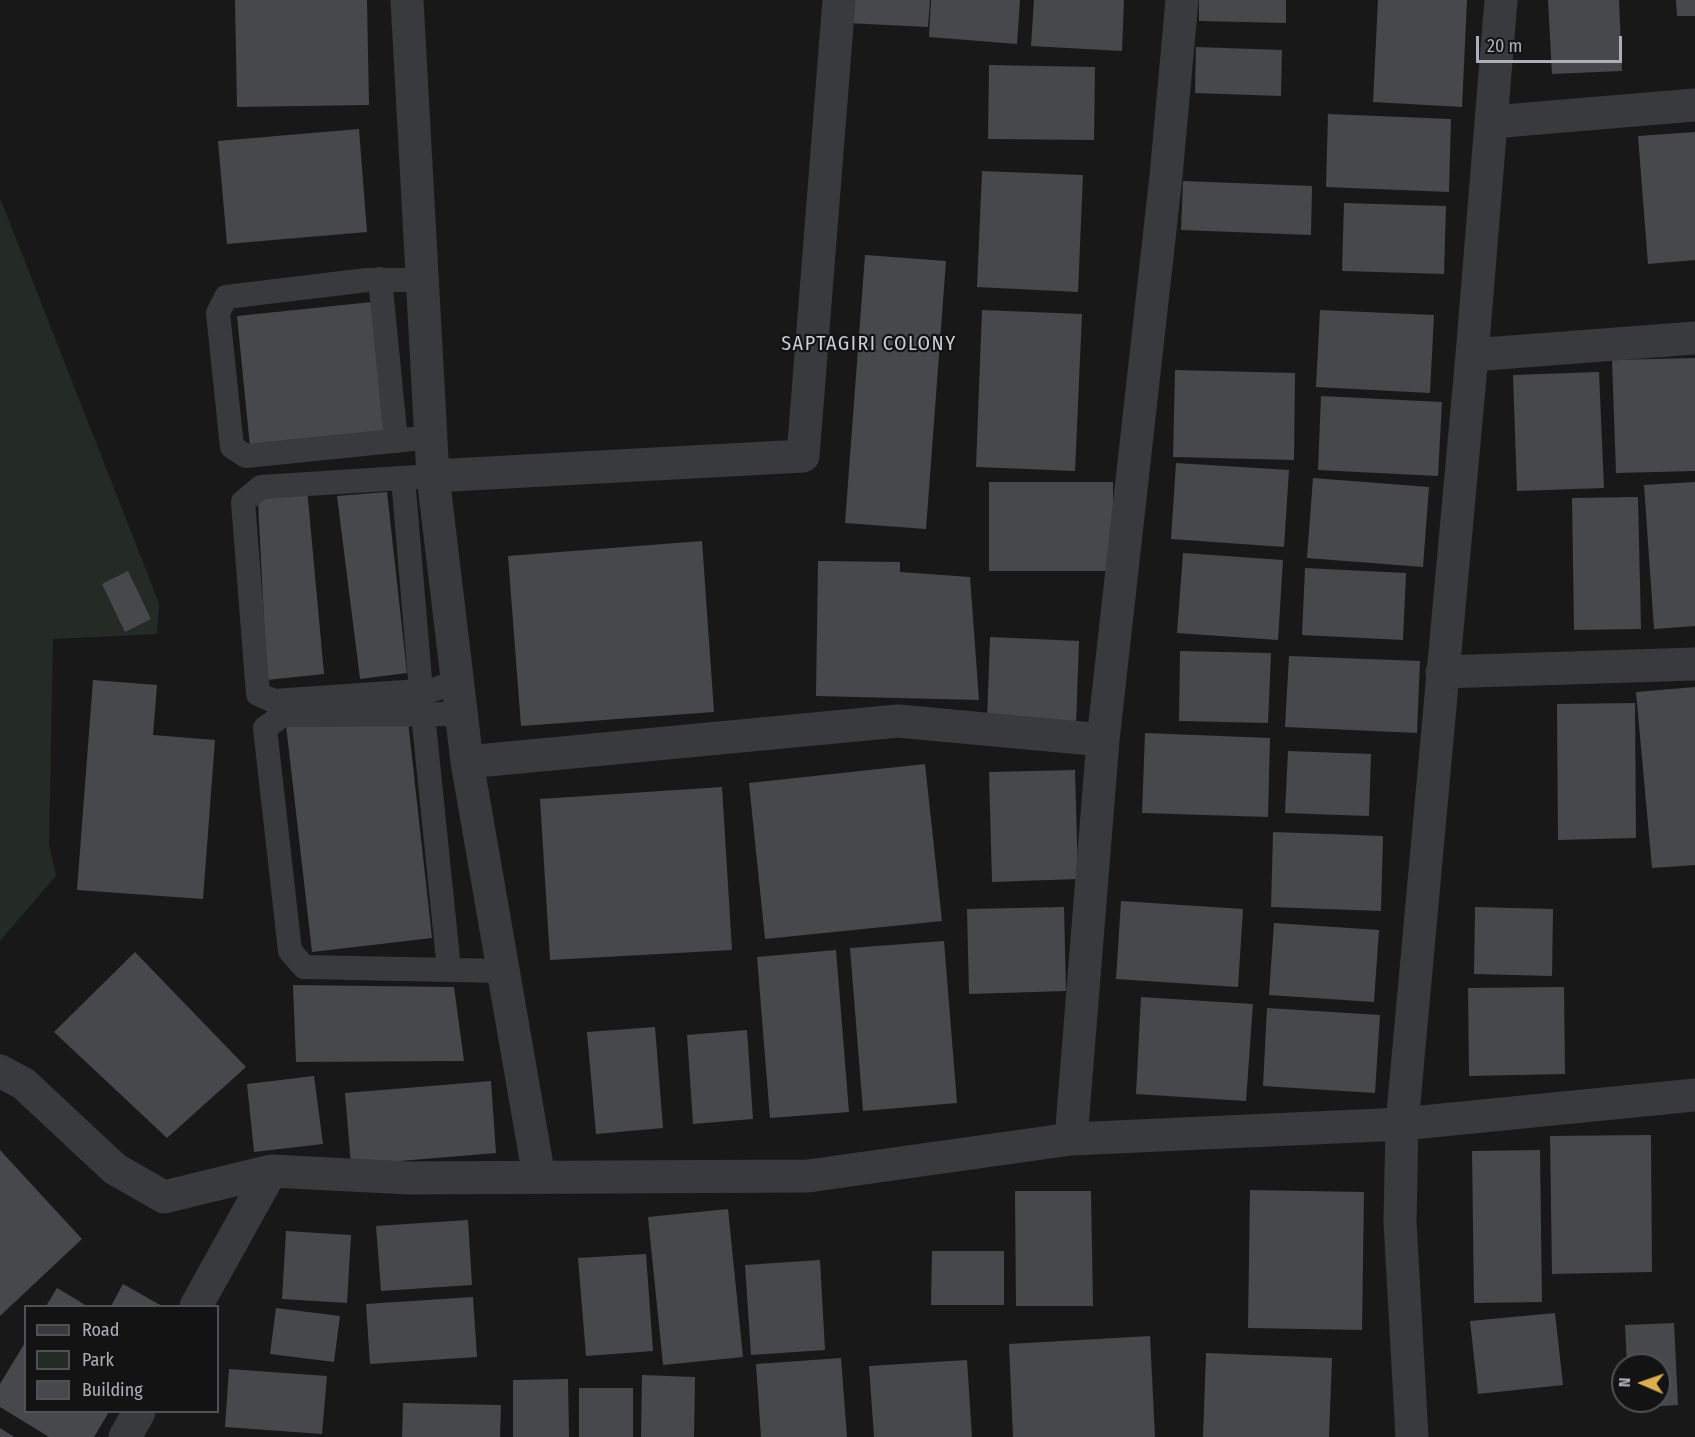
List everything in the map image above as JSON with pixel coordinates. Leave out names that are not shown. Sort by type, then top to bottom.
[{"type":"street","points":[[407,0],[432,436],[418,477],[458,681],[467,762],[539,1177]]},
{"type":"street","points":[[418,477],[803,456],[839,0]]},
{"type":"street","points":[[1071,1139],[1103,741],[1165,188],[1182,0]]},
{"type":"street","points":[[1412,1437],[1400,1222],[1402,1124],[1472,355],[1501,0]]},
{"type":"street","points":[[1492,122],[1695,105]]},
{"type":"street","points":[[1472,355],[1695,338]]},
{"type":"street","points":[[1442,672],[1695,664]]},
{"type":"street","points":[[467,762],[898,721],[1103,741]]},
{"type":"street","points":[[0,1071],[24,1084],[115,1169],[165,1197],[271,1171],[409,1178],[808,1176],[1071,1139],[1402,1124],[1695,1095]]},
{"type":"street","points":[[197,1305],[271,1171]]},
{"type":"street","points":[[125,1437],[138,1413]]},
{"type":"lane","points":[[422,280],[380,279],[226,297],[218,313],[232,447],[246,456],[432,436]]},
{"type":"lane","points":[[380,279],[396,441]]},
{"type":"lane","points":[[448,969],[422,702],[418,477],[261,487],[243,502],[258,694],[274,701],[422,702],[462,714]]},
{"type":"lane","points":[[458,681],[433,690],[422,702],[283,715],[265,728],[290,951],[304,967],[504,970]]},
{"type":"green space","points":[[0,198],[159,603],[157,634],[53,639],[49,845],[56,876],[0,941]]},
{"type":"building","points":[[235,0],[367,0],[369,105],[237,107]]},
{"type":"building","points":[[847,0],[930,0],[928,27],[846,23]]},
{"type":"building","points":[[931,0],[1020,0],[1017,44],[929,37]]},
{"type":"building","points":[[1034,0],[1124,0],[1122,51],[1031,46]]},
{"type":"building","points":[[1199,0],[1286,0],[1286,23],[1199,21]]},
{"type":"building","points":[[1378,0],[1467,0],[1462,107],[1373,102]]},
{"type":"building","points":[[1548,0],[1619,0],[1622,71],[1552,74]]},
{"type":"building","points":[[1676,0],[1695,0],[1695,16],[1677,16]]},
{"type":"building","points":[[1196,47],[1282,50],[1281,96],[1195,93]]},
{"type":"building","points":[[989,65],[1095,67],[1094,140],[988,139]]},
{"type":"building","points":[[1328,114],[1451,119],[1449,192],[1326,187]]},
{"type":"building","points":[[359,129],[367,232],[227,244],[218,141]]},
{"type":"building","points":[[1695,132],[1695,260],[1648,264],[1638,136]]},
{"type":"building","points":[[982,171],[1083,175],[1078,292],[977,287]]},
{"type":"building","points":[[1183,181],[1312,186],[1311,235],[1181,230]]},
{"type":"building","points":[[1344,203],[1446,206],[1444,274],[1342,271]]},
{"type":"building","points":[[865,255],[946,261],[926,529],[845,523]]},
{"type":"building","points":[[372,302],[385,433],[250,447],[237,316]]},
{"type":"building","points":[[982,310],[1082,314],[1075,471],[976,467]]},
{"type":"building","points":[[1320,310],[1434,315],[1430,393],[1316,387]]},
{"type":"building","points":[[1695,358],[1695,471],[1616,473],[1612,360]]},
{"type":"building","points":[[1175,370],[1295,373],[1294,460],[1173,457]]},
{"type":"building","points":[[1599,372],[1604,488],[1517,491],[1513,375]]},
{"type":"building","points":[[1321,396],[1442,402],[1438,476],[1318,470]]},
{"type":"building","points":[[1176,463],[1289,470],[1284,547],[1171,539]]},
{"type":"building","points":[[1313,478],[1429,487],[1423,567],[1307,558]]},
{"type":"building","points":[[989,482],[1113,482],[1113,571],[989,571]]},
{"type":"building","points":[[1695,482],[1695,626],[1654,629],[1644,485]]},
{"type":"building","points":[[307,488],[324,674],[267,680],[258,501]]},
{"type":"building","points":[[387,492],[407,673],[360,679],[337,496]]},
{"type":"building","points":[[1638,497],[1641,629],[1574,630],[1572,498]]},
{"type":"building","points":[[702,541],[714,712],[521,726],[508,556]]},
{"type":"building","points":[[1183,553],[1283,560],[1278,640],[1177,633]]},
{"type":"building","points":[[818,561],[900,562],[900,572],[970,577],[979,700],[816,696]]},
{"type":"building","points":[[1305,568],[1406,573],[1403,640],[1302,635]]},
{"type":"building","points":[[128,571],[151,619],[125,632],[102,584]]},
{"type":"building","points":[[990,637],[1079,641],[1076,726],[987,722]]},
{"type":"building","points":[[1180,651],[1271,653],[1268,723],[1179,721]]},
{"type":"building","points":[[1289,656],[1420,661],[1417,733],[1285,727]]},
{"type":"building","points":[[93,680],[157,685],[153,735],[215,740],[203,899],[77,890]]},
{"type":"building","points":[[1695,687],[1695,865],[1652,868],[1636,692]]},
{"type":"building","points":[[1635,703],[1636,838],[1558,840],[1557,704]]},
{"type":"building","points":[[408,721],[432,938],[312,952],[286,725]]},
{"type":"building","points":[[1145,733],[1270,738],[1268,817],[1142,813]]},
{"type":"building","points":[[1288,751],[1371,754],[1369,816],[1285,813]]},
{"type":"building","points":[[925,764],[942,921],[765,939],[749,783]]},
{"type":"building","points":[[1075,770],[1078,879],[992,882],[989,772]]},
{"type":"building","points":[[722,787],[732,950],[550,960],[540,799]]},
{"type":"building","points":[[1273,832],[1383,836],[1381,911],[1271,907]]},
{"type":"building","points":[[1121,901],[1243,909],[1238,987],[1116,979]]},
{"type":"building","points":[[1064,907],[1066,991],[969,994],[967,909]]},
{"type":"building","points":[[1475,907],[1553,909],[1552,976],[1474,974]]},
{"type":"building","points":[[1274,923],[1379,930],[1374,1002],[1269,995]]},
{"type":"building","points":[[944,941],[957,1103],[863,1111],[850,948]]},
{"type":"building","points":[[836,950],[849,1112],[770,1118],[757,957]]},
{"type":"building","points":[[135,952],[246,1067],[167,1138],[54,1032]]},
{"type":"building","points":[[293,985],[454,987],[464,1061],[296,1062]]},
{"type":"building","points":[[1564,987],[1565,1074],[1469,1076],[1468,988]]},
{"type":"building","points":[[1141,997],[1253,1004],[1246,1101],[1136,1094]]},
{"type":"building","points":[[1267,1008],[1380,1015],[1375,1093],[1263,1086]]},
{"type":"building","points":[[655,1027],[663,1128],[596,1134],[587,1032]]},
{"type":"building","points":[[747,1030],[753,1119],[693,1124],[687,1035]]},
{"type":"building","points":[[314,1076],[323,1144],[254,1152],[247,1084]]},
{"type":"building","points":[[491,1081],[496,1153],[351,1165],[345,1093]]},
{"type":"building","points":[[1651,1135],[1652,1272],[1552,1274],[1550,1136]]},
{"type":"building","points":[[0,1150],[82,1239],[0,1316]]},
{"type":"building","points":[[1540,1150],[1542,1302],[1474,1303],[1472,1151]]},
{"type":"building","points":[[1250,1190],[1364,1192],[1362,1330],[1248,1328]]},
{"type":"building","points":[[1015,1191],[1091,1191],[1093,1306],[1016,1306]]},
{"type":"building","points":[[728,1209],[743,1357],[663,1365],[648,1217]]},
{"type":"building","points":[[468,1220],[472,1285],[381,1291],[376,1226]]},
{"type":"building","points":[[286,1231],[351,1235],[347,1303],[282,1299]]},
{"type":"building","points":[[932,1251],[1004,1251],[1004,1305],[931,1305]]},
{"type":"building","points":[[646,1254],[653,1351],[586,1356],[578,1258]]},
{"type":"building","points":[[820,1260],[825,1350],[751,1355],[745,1265]]},
{"type":"building","points":[[123,1284],[160,1305],[112,1305]]},
{"type":"building","points":[[57,1288],[85,1305],[47,1305]]},
{"type":"building","points":[[473,1297],[477,1357],[370,1364],[366,1304]]},
{"type":"building","points":[[276,1308],[340,1316],[334,1362],[270,1354]]},
{"type":"building","points":[[1555,1313],[1563,1385],[1478,1394],[1470,1321]]},
{"type":"building","points":[[1674,1323],[1678,1405],[1671,1405],[1671,1353],[1626,1353],[1625,1325]]},
{"type":"building","points":[[1150,1336],[1155,1437],[1013,1437],[1009,1344]]},
{"type":"building","points":[[24,1344],[24,1413],[108,1413],[94,1437],[49,1437],[0,1407],[0,1384]]},
{"type":"building","points":[[1206,1353],[1332,1358],[1329,1437],[1203,1437]]},
{"type":"building","points":[[841,1358],[847,1437],[761,1437],[756,1364]]},
{"type":"building","points":[[967,1360],[972,1437],[874,1437],[869,1366]]},
{"type":"building","points":[[229,1369],[327,1376],[322,1434],[225,1427]]},
{"type":"building","points":[[642,1375],[695,1377],[694,1437],[641,1437]]},
{"type":"building","points":[[568,1379],[569,1437],[513,1437],[513,1380]]},
{"type":"building","points":[[579,1388],[633,1388],[633,1437],[579,1437]]},
{"type":"building","points":[[403,1403],[501,1405],[500,1437],[402,1437]]},
{"type":"building","points":[[0,1428],[14,1437],[0,1437]]},
{"type":"district","name":"SAPTAGIRI COLONY","points":[[869,344]]}]
